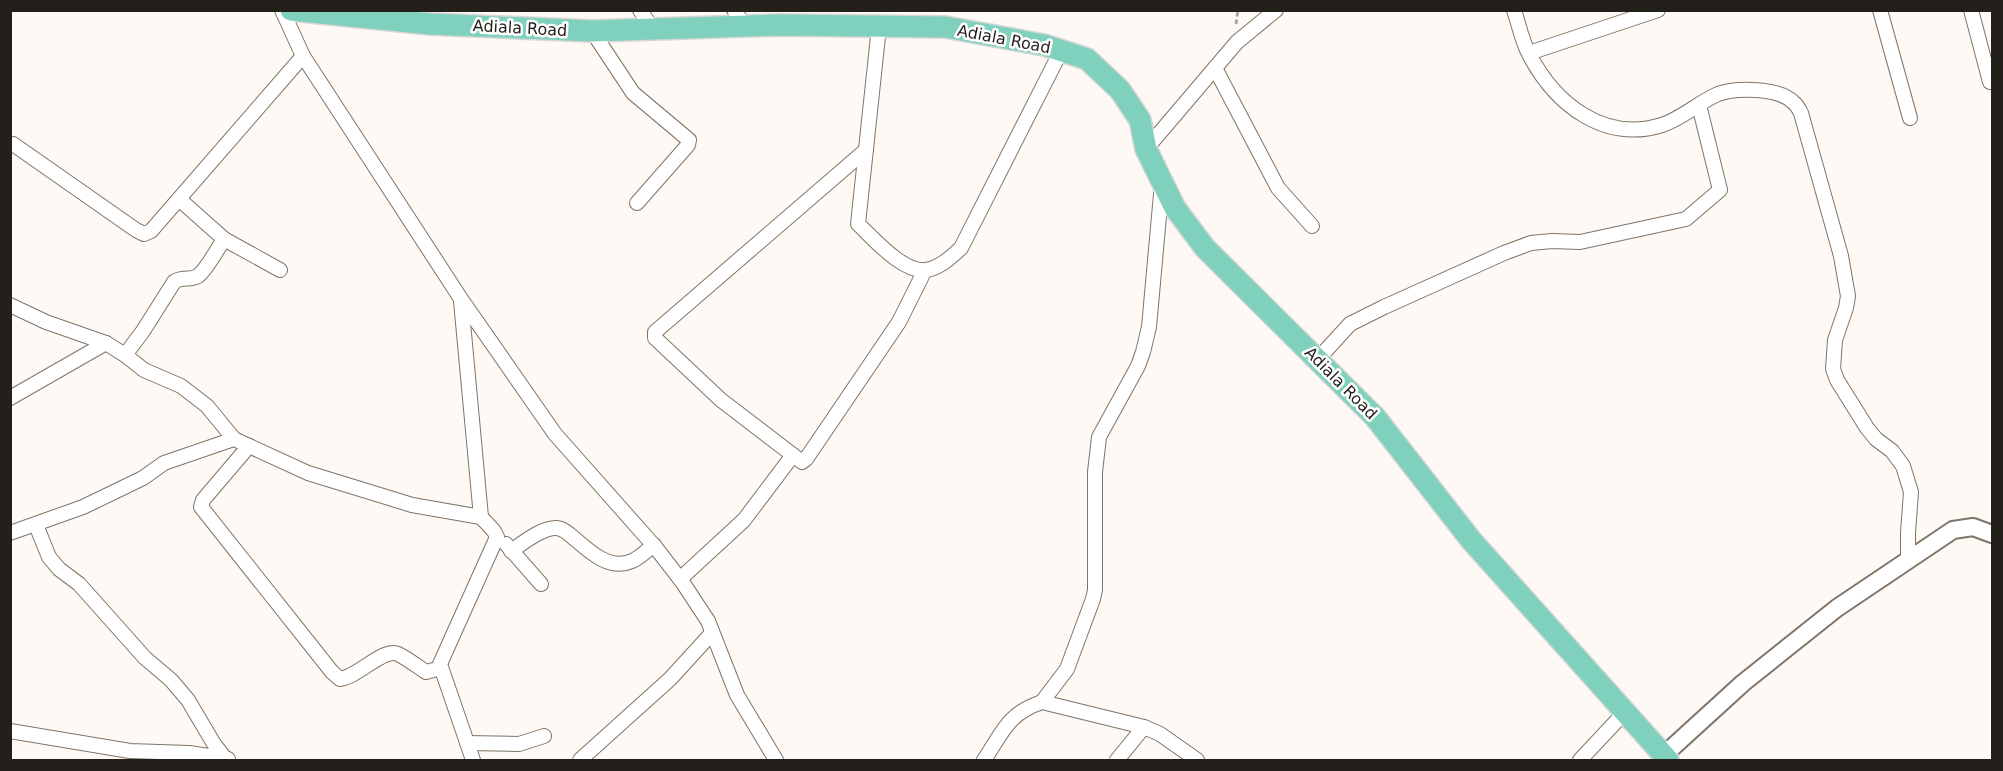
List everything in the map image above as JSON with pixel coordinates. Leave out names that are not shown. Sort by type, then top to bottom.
[{"type":"main road","name":"Adiala Road","points":[[291,10],[430,24],[592,32],[654,31],[740,19],[836,18],[879,27],[945,27],[1044,45],[1087,59],[1120,90],[1140,120],[1146,149],[1175,208],[1205,248],[1375,417],[1471,540],[1666,758]]},
{"type":"street","points":[[282,10],[303,56],[461,299],[555,434],[654,545],[708,621],[737,695],[776,760]]},
{"type":"street","points":[[640,10],[654,31]]},
{"type":"street","points":[[1146,149],[1237,42],[1276,10]]},
{"type":"street","points":[[1514,10],[1529,53],[1551,88],[1580,114],[1612,127],[1625,130],[1660,126],[1719,94],[1749,90],[1766,91],[1778,93],[1792,100],[1801,113],[1841,256],[1848,296],[1834,340],[1833,369],[1837,380],[1867,428],[1876,439],[1892,451],[1903,466],[1911,492],[1908,561]]},
{"type":"street","points":[[1529,53],[1658,10]]},
{"type":"street","points":[[1880,10],[1910,118]]},
{"type":"street","points":[[1971,10],[1990,82]]},
{"type":"street","points":[[879,27],[858,224],[886,251],[908,266],[925,270],[946,261],[961,248],[1061,51]]},
{"type":"street","points":[[592,32],[633,93],[689,140],[637,203]]},
{"type":"street","points":[[13,144],[142,233],[151,231],[303,56]]},
{"type":"street","points":[[1215,68],[1278,188],[1312,226]]},
{"type":"street","points":[[1318,359],[1350,324],[1504,253],[1531,243],[1580,242],[1686,219],[1720,190],[1699,105]]},
{"type":"street","points":[[866,150],[655,332],[655,338],[721,400],[802,462],[899,322],[925,270]]},
{"type":"street","points":[[984,760],[1015,715],[1042,702],[1067,669],[1093,599],[1095,472],[1099,437],[1138,366],[1143,352],[1150,317],[1162,181]]},
{"type":"street","points":[[179,199],[224,239],[280,270]]},
{"type":"street","points":[[125,355],[170,287],[179,278],[190,279],[199,275],[224,239]]},
{"type":"street","points":[[461,299],[481,518]]},
{"type":"street","points":[[10,305],[45,322],[106,343],[144,370],[181,386],[207,406],[234,439],[308,473],[412,505],[481,518],[541,584]]},
{"type":"street","points":[[10,398],[106,343]]},
{"type":"street","points":[[10,533],[83,507],[143,478],[164,463],[234,439]]},
{"type":"street","points":[[249,446],[203,500],[201,507],[332,672],[340,679],[351,677],[388,653],[396,653],[426,672],[441,668]]},
{"type":"street","points":[[680,579],[744,520],[793,455]]},
{"type":"street","points":[[36,525],[48,557],[78,584],[145,658],[171,680],[188,700],[214,744],[228,759]]},
{"type":"street","points":[[1666,758],[1743,683],[1837,608],[1953,531],[1973,527],[1992,534]]},
{"type":"street","points":[[511,551],[543,531],[557,528],[565,531],[602,559],[618,564],[634,561],[654,545]]},
{"type":"street","points":[[473,760],[440,664],[497,537]]},
{"type":"street","points":[[580,760],[670,679],[712,633]]},
{"type":"street","points":[[1042,702],[1144,727],[1160,734],[1197,760]]},
{"type":"street","points":[[1580,760],[1625,712]]},
{"type":"street","points":[[1118,760],[1144,727]]},
{"type":"street","points":[[10,731],[130,751],[189,753],[228,759]]},
{"type":"street","points":[[467,743],[519,744],[544,736]]}]
